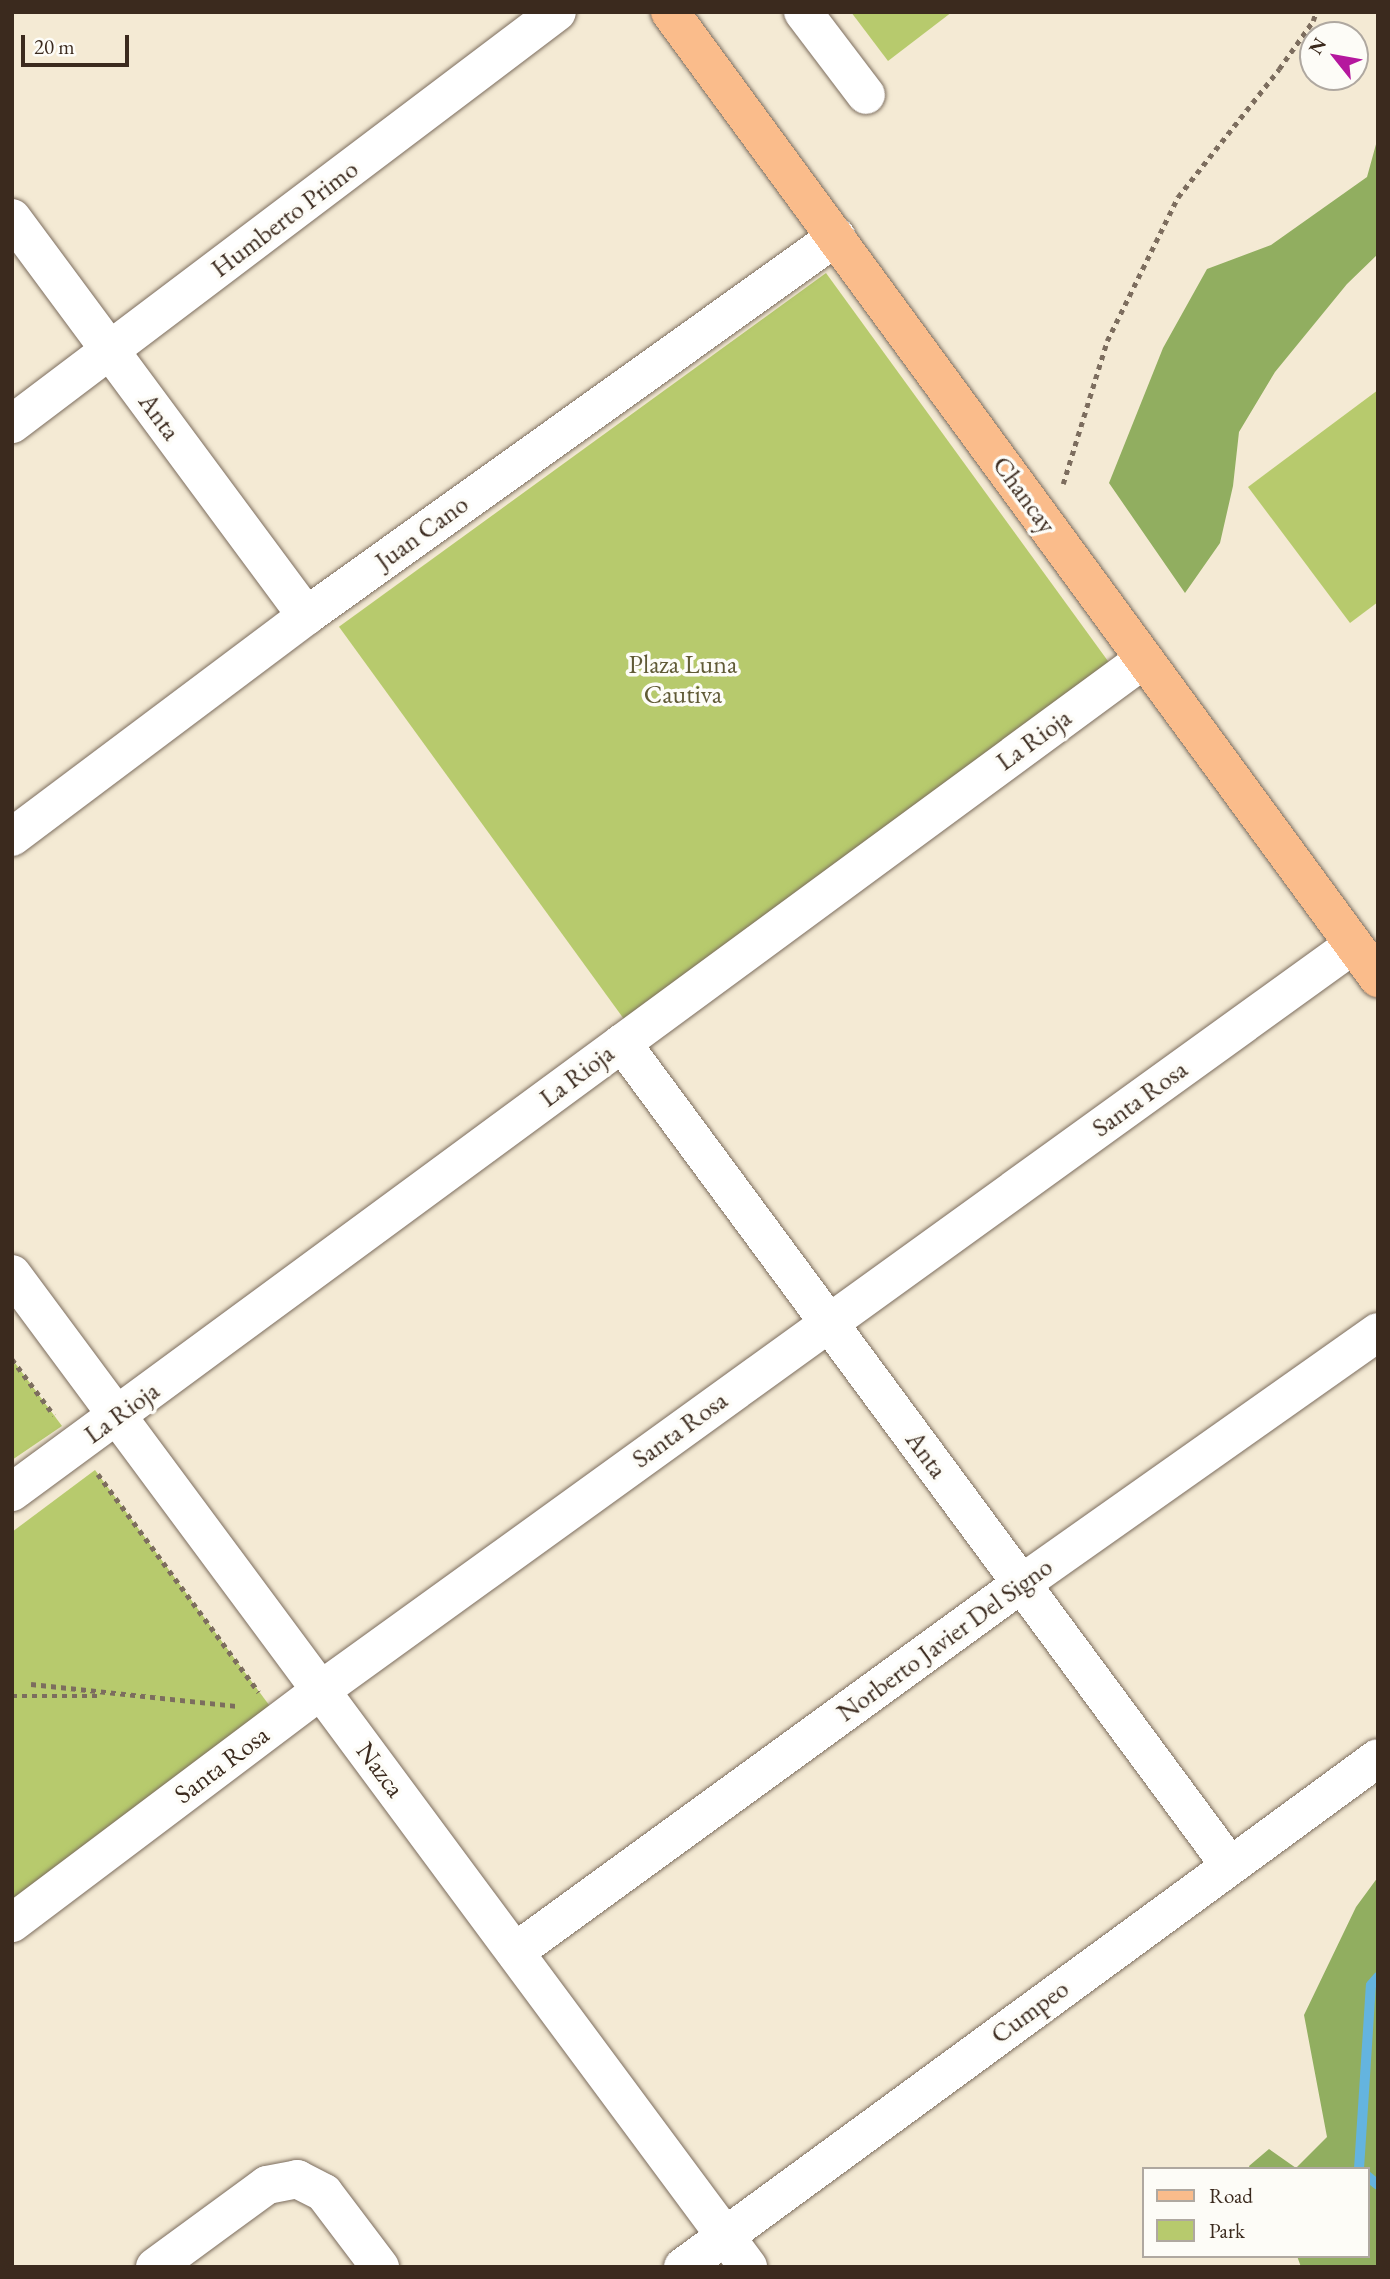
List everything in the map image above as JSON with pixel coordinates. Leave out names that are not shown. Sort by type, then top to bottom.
[{"type":"main road","name":"Chancay","points":[[670,12],[1378,978]]},
{"type":"street","name":"Humberto Primo","points":[[12,424],[557,12]]},
{"type":"street","points":[[803,12],[866,95]]},
{"type":"street","name":"Anta","points":[[12,218],[306,616]]},
{"type":"street","name":"Juan Cano","points":[[12,837],[306,616],[836,237]]},
{"type":"street","name":"La Rioja","points":[[12,1492],[1143,660]]},
{"type":"street","name":"Santa Rosa","points":[[12,1923],[321,1690],[1353,945]]},
{"type":"street","name":"Anta","points":[[622,1043],[1230,1866]]},
{"type":"street","name":"Nazca","points":[[12,1274],[748,2267]]},
{"type":"street","name":"Norberto Javier Del Signo","points":[[515,1952],[1021,1584],[1378,1332]]},
{"type":"street","name":"Cumpeo","points":[[683,2267],[1378,1758]]},
{"type":"street","points":[[155,2267],[267,2185],[297,2179],[324,2193],[380,2267]]},
{"type":"path","points":[[1050,531],[1107,341],[1178,197],[1279,69],[1313,21],[1315,12]]},
{"type":"path","points":[[12,1359],[62,1426]]},
{"type":"path","points":[[95,1470],[264,1698]]},
{"type":"path","points":[[31,1684],[246,1706]]},
{"type":"path","points":[[12,1696],[102,1696]]},
{"type":"green space","points":[[851,12],[952,12],[888,61]]},
{"type":"green space","points":[[1378,137],[1378,254],[1347,284],[1275,372],[1239,432],[1233,486],[1220,543],[1185,593],[1109,483],[1163,348],[1207,269],[1271,245],[1367,177]]},
{"type":"green space","name":"Plaza Luna Cautiva","points":[[826,273],[1113,668],[626,1022],[339,627]]},
{"type":"green space","points":[[1378,390],[1378,602],[1350,623],[1248,487]]},
{"type":"green space","points":[[12,1359],[62,1426],[12,1460]]},
{"type":"green space","points":[[95,1470],[272,1709],[12,1904],[12,1532]]},
{"type":"green space","points":[[1378,1877],[1378,2267],[1301,2267],[1298,2258],[1369,2258],[1369,2167],[1297,2167],[1327,2137],[1304,2015],[1356,1907]]},
{"type":"green space","points":[[1269,2149],[1295,2167],[1249,2167]]},
{"type":"waterway","points":[[1359,2167],[1371,1985],[1378,1977]]},
{"type":"waterway","points":[[1369,2178],[1378,2185]]}]
